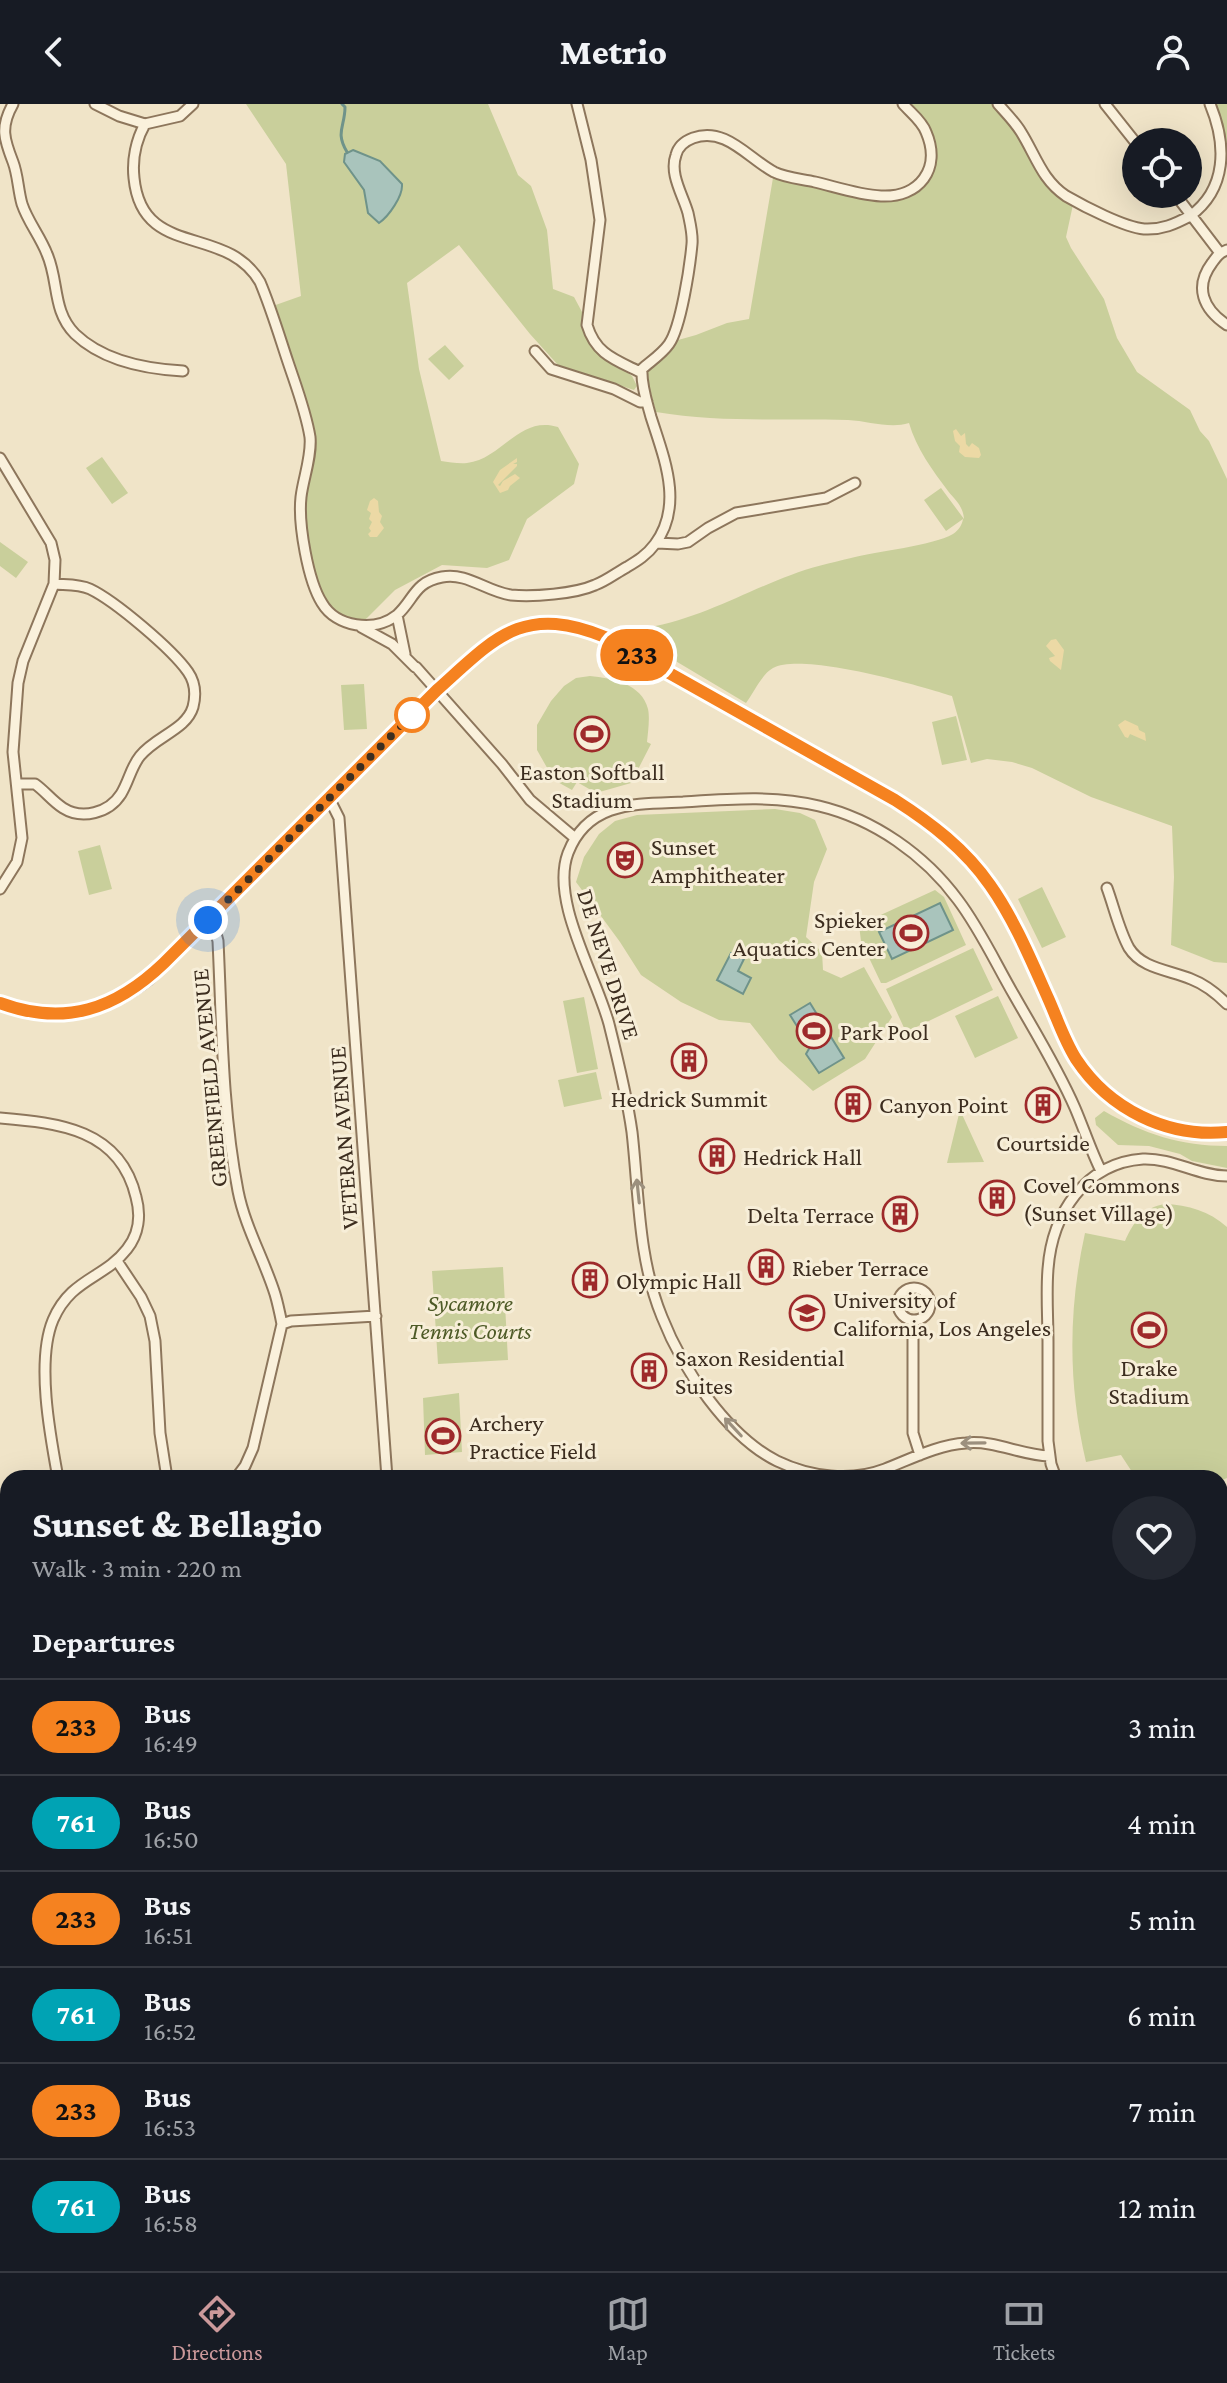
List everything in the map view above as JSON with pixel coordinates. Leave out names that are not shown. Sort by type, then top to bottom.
[{"type":"main road","points":[[0,1003],[25,1011],[57,1014],[88,1010],[131,991],[148,979],[437,690],[492,641],[519,628],[561,624],[605,637],[895,800],[943,834],[973,863],[996,895],[1036,972],[1069,1047],[1094,1082],[1116,1102],[1153,1122],[1192,1132],[1227,1132]]},
{"type":"street","points":[[13,104],[4,123],[4,140],[13,162],[23,205],[47,253],[55,278],[57,304],[63,317],[75,334],[100,352],[136,366],[183,371]]},
{"type":"street","points":[[95,104],[145,124],[180,116],[193,104]]},
{"type":"street","points":[[577,104],[591,160],[600,220],[587,325],[602,353],[642,373]]},
{"type":"street","points":[[359,626],[385,621],[397,615],[418,588],[443,577],[462,578],[511,595],[541,594],[594,586],[643,557],[657,543],[667,520],[670,491],[642,373],[644,367],[668,347],[677,329],[692,232],[674,171],[675,155],[681,145],[692,138],[720,137],[774,172],[868,195],[895,196],[920,185],[930,160],[925,130],[903,104]]},
{"type":"street","points":[[998,104],[1020,131],[1056,189],[1130,227],[1147,229],[1174,225],[1203,208],[1214,196],[1224,171],[1224,142],[1210,104]]},
{"type":"street","points":[[1105,104],[1124,128]]},
{"type":"street","points":[[145,124],[137,140],[133,174],[144,210],[167,232],[227,251],[242,259],[263,290],[310,437],[300,519],[316,591],[332,616],[375,634],[405,654],[530,800],[575,838],[597,817],[630,804],[718,800],[794,800],[823,806],[876,827],[927,865],[945,883],[971,919],[1074,1106],[1101,1171]]},
{"type":"street","points":[[1186,208],[1223,251],[1207,269],[1203,294],[1207,307],[1227,325]]},
{"type":"street","points":[[535,351],[551,369],[647,402]]},
{"type":"street","points":[[0,458],[51,543],[55,560],[54,584],[23,661],[18,683],[13,752],[22,838],[17,862],[0,889]]},
{"type":"street","points":[[657,543],[688,542],[736,513],[826,498],[855,483]]},
{"type":"street","points":[[18,784],[35,784],[59,806],[71,812],[99,812],[109,807],[121,794],[135,762],[148,747],[182,725],[194,703],[195,688],[189,673],[137,622],[90,589],[54,584]]},
{"type":"street","points":[[397,615],[405,654]]},
{"type":"street","name":"VETERAN AVENUE","points":[[329,798],[339,818],[386,1470]]},
{"type":"street","name":"DE NEVE DRIVE","points":[[575,838],[563,869],[563,892],[605,1011],[619,1063],[631,1127],[649,1277],[661,1316],[688,1369],[710,1400],[744,1438],[764,1454],[803,1470]]},
{"type":"street","points":[[1107,888],[1130,949],[1141,961],[1194,980],[1227,1004]]},
{"type":"street","name":"GREENFIELD AVENUE","points":[[208,920],[218,941],[225,1078],[239,1193],[246,1220],[275,1294],[282,1324]]},
{"type":"street","points":[[0,1118],[47,1122],[93,1136],[124,1166],[139,1208],[138,1227],[130,1247],[117,1261],[79,1285],[63,1301],[52,1322],[46,1349],[46,1398],[56,1470]]},
{"type":"street","points":[[1053,1470],[1049,1456],[1047,1282],[1050,1253],[1071,1199],[1101,1171],[1126,1162],[1155,1159],[1227,1176]]},
{"type":"street","points":[[117,1261],[150,1316],[155,1341],[160,1433],[166,1470]]},
{"type":"street","points":[[242,1470],[253,1448],[282,1324],[376,1316]]},
{"type":"street","points":[[913,1320],[913,1433],[920,1455]]},
{"type":"street","name":"DE NEVE DRIVE","points":[[881,1470],[953,1444],[982,1442],[1049,1456]]},
{"type":"green space","points":[[246,104],[488,104],[518,175],[531,186],[547,230],[553,289],[574,297],[605,355],[632,376],[637,386],[634,390],[558,365],[459,245],[407,283],[419,369],[441,461],[464,463],[479,460],[521,432],[544,425],[558,427],[579,464],[574,484],[527,519],[509,560],[487,568],[442,565],[395,590],[359,626],[340,621],[319,599],[300,519],[310,443],[270,307],[301,296],[286,164]]},
{"type":"green space","points":[[903,104],[998,104],[1035,161],[1074,200],[1066,237],[1104,299],[1117,338],[1137,372],[1190,410],[1227,479],[1227,963],[1214,962],[1171,945],[1174,877],[1172,826],[1091,797],[1032,768],[987,759],[971,763],[952,696],[861,672],[788,664],[769,671],[746,703],[642,641],[646,628],[703,612],[798,572],[862,555],[932,542],[953,534],[963,519],[946,531],[924,500],[941,488],[964,519],[959,504],[920,450],[909,423],[728,419],[656,412],[644,367],[671,342],[749,319],[774,172],[868,195],[909,192],[929,168],[928,136]]},
{"type":"green space","points":[[1211,104],[1227,104],[1227,143],[1224,142]]},
{"type":"green space","points":[[445,345],[464,366],[449,380],[428,359]]},
{"type":"green space","points":[[102,457],[128,493],[112,504],[86,468]]},
{"type":"green space","points":[[0,542],[28,562],[16,578],[0,566]]},
{"type":"green space","name":"Easton Softball Stadium","points":[[590,676],[625,684],[640,694],[648,709],[647,742],[651,744],[631,783],[596,793],[577,782],[572,790],[554,780],[537,750],[537,725],[551,701],[576,678]]},
{"type":"green space","points":[[364,684],[367,729],[344,730],[341,685]]},
{"type":"green space","points":[[956,716],[967,760],[942,765],[932,722]]},
{"type":"green space","points":[[775,809],[800,813],[815,820],[827,849],[814,882],[806,937],[822,952],[823,970],[841,978],[864,967],[892,1017],[865,1059],[813,1091],[779,1060],[750,1023],[719,1020],[681,1002],[641,975],[576,882],[584,857],[599,834],[615,821],[637,815]]},
{"type":"green space","points":[[100,845],[112,889],[89,895],[78,851]]},
{"type":"green space","points":[[1042,887],[1066,937],[1042,948],[1018,899]]},
{"type":"green space","name":"Spieker Aquatics Center","points":[[935,890],[944,897],[966,945],[881,983],[861,941],[859,925]]},
{"type":"green space","points":[[973,948],[993,990],[906,1032],[886,989]]},
{"type":"green space","points":[[998,996],[1018,1038],[975,1058],[955,1016]]},
{"type":"green space","points":[[584,997],[598,1069],[577,1073],[563,1001]]},
{"type":"green space","points":[[596,1072],[602,1099],[564,1107],[558,1080]]},
{"type":"green space","points":[[960,1110],[984,1162],[947,1163]]},
{"type":"green space","points":[[1104,1111],[1163,1137],[1194,1144],[1227,1146],[1227,1168],[1192,1161],[1180,1154],[1149,1146],[1118,1145],[1096,1125],[1095,1118]]},
{"type":"green space","name":"Drake Stadium","points":[[1164,1204],[1182,1206],[1213,1217],[1227,1227],[1227,1470],[1131,1470],[1121,1455],[1086,1462],[1076,1405],[1072,1348],[1075,1290],[1085,1233],[1125,1241],[1140,1217]]},
{"type":"green space","name":"Sycamore Tennis Courts","points":[[503,1267],[508,1360],[438,1364],[432,1271]]},
{"type":"green space","name":"Archery Practice Field","points":[[459,1393],[462,1452],[425,1455],[423,1398]]},
{"type":"sand","points":[[956,429],[961,436],[965,433],[969,447],[972,443],[979,448],[979,458],[965,457],[959,452],[960,446],[955,441],[953,431]]},
{"type":"sand","points":[[517,458],[513,464],[517,466],[498,485],[515,474],[520,478],[500,493],[493,482],[500,470]]},
{"type":"sand","points":[[374,498],[378,501],[382,516],[380,522],[384,528],[377,537],[370,537],[371,513],[367,510]]},
{"type":"sand","points":[[1056,639],[1064,650],[1061,670],[1050,661],[1049,658],[1055,656],[1046,646]]},
{"type":"sand","points":[[1125,720],[1145,733],[1146,741],[1130,734],[1128,738],[1125,737],[1118,725]]},
{"type":"water","points":[[353,150],[380,161],[402,184],[395,205],[379,223],[368,213],[364,190],[344,162],[345,154]]},
{"type":"water","points":[[940,903],[953,930],[892,959],[879,932]]},
{"type":"water","points":[[731,953],[744,959],[738,971],[751,978],[743,994],[717,980]]},
{"type":"water","name":"Park Pool","points":[[810,1003],[844,1058],[819,1073],[806,1054],[810,1047],[790,1015]]},
{"type":"waterway","points":[[342,104],[345,107],[341,134],[347,152]]},
{"type":"bus line","name":"233","points":[[0,1003],[25,1011],[69,1013],[103,1005],[131,991],[148,979],[483,647],[519,628],[561,624],[605,637],[895,800],[926,821],[973,863],[991,887],[1036,972],[1069,1047],[1094,1082],[1116,1102],[1153,1122],[1192,1132],[1227,1132]]},
{"type":"place","name":"Easton Softball Stadium","points":[[592,734]]},
{"type":"place","name":"Sunset Amphitheater","points":[[625,860]]},
{"type":"place","name":"Spieker Aquatics Center","points":[[911,933]]},
{"type":"place","name":"Park Pool","points":[[814,1031]]},
{"type":"place","name":"Hedrick Summit","points":[[689,1061]]},
{"type":"place","name":"Canyon Point","points":[[853,1104]]},
{"type":"place","name":"Courtside","points":[[1043,1105]]},
{"type":"place","name":"Hedrick Hall","points":[[717,1156]]},
{"type":"place","name":"Covel Commons (Sunset Village)","points":[[997,1198]]},
{"type":"place","name":"Delta Terrace","points":[[900,1214]]},
{"type":"place","name":"Rieber Terrace","points":[[766,1267]]},
{"type":"place","name":"Olympic Hall","points":[[590,1280]]},
{"type":"place","name":"University of California, Los Angeles","points":[[807,1313]]},
{"type":"place","name":"Drake Stadium","points":[[1149,1330]]},
{"type":"place","name":"Saxon Residential Suites","points":[[649,1371]]},
{"type":"place","name":"Archery Practice Field","points":[[443,1436]]},
{"type":"route","points":[[208,920],[412,715]]}]
